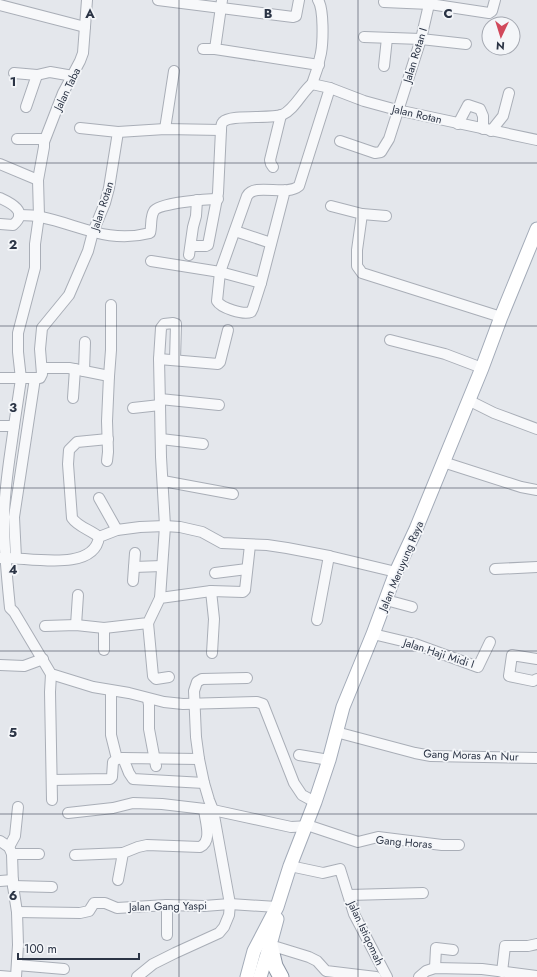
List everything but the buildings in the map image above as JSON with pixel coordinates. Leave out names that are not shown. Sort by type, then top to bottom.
[{"type":"highway","points":[[270,945],[274,966],[281,977]]},
{"type":"main road","name":"Jalan Meruyung Raya","points":[[247,977],[254,951],[277,907],[304,827],[315,802],[329,760],[343,707],[373,634],[396,572],[416,529],[537,229]]},
{"type":"main road","name":"Jalan Meruyung Raya","points":[[260,977],[277,919],[277,907]]},
{"type":"street","points":[[0,5],[85,30],[87,0]]},
{"type":"street","points":[[158,0],[221,4],[293,17],[296,16],[299,0]]},
{"type":"street","points":[[197,200],[190,251],[208,245],[218,199],[221,130],[224,120],[281,115],[291,109],[306,89],[312,84],[322,52],[322,12],[318,0]]},
{"type":"street","points":[[384,2],[430,2],[489,13],[492,11],[495,0]]},
{"type":"street","name":"Jalan Rotan I","points":[[340,141],[375,153],[381,152],[388,139],[420,39],[430,2]]},
{"type":"street","points":[[215,49],[221,4]]},
{"type":"street","name":"Jalan Taba","points":[[6,518],[5,456],[14,426],[21,379],[18,352],[18,333],[35,268],[35,244],[39,216],[38,180],[44,142],[60,99],[73,76],[83,53],[85,30]]},
{"type":"street","points":[[364,37],[420,39],[466,44]]},
{"type":"street","points":[[384,66],[387,38]]},
{"type":"street","points":[[203,49],[215,49],[319,65]]},
{"type":"street","points":[[165,129],[174,71]]},
{"type":"street","points":[[14,72],[37,75],[50,72],[73,76]]},
{"type":"street","points":[[26,107],[37,75]]},
{"type":"street","name":"Jalan Rotan","points":[[312,84],[330,88],[364,101],[397,110],[537,140]]},
{"type":"street","points":[[285,190],[261,283],[251,312],[246,313],[222,307],[217,301],[220,272],[249,192],[254,190],[285,190],[299,186],[330,88]]},
{"type":"street","points":[[458,124],[468,105],[480,109],[487,130],[503,116],[510,93]]},
{"type":"street","points":[[273,167],[270,160],[281,115]]},
{"type":"street","points":[[80,128],[118,132],[165,129],[221,130]]},
{"type":"street","name":"Jalan Rotan","points":[[42,368],[40,349],[42,328],[69,294],[88,251],[93,232],[105,203],[109,188],[118,132]]},
{"type":"street","points":[[17,139],[37,138],[44,142]]},
{"type":"street","points":[[1,161],[38,180]]},
{"type":"street","points":[[0,198],[14,206],[19,211],[16,223],[13,225],[0,224]]},
{"type":"street","points":[[19,215],[39,216],[110,236],[149,233],[151,231],[153,213],[156,208],[197,200],[218,199]]},
{"type":"street","points":[[331,206],[362,214],[386,216]]},
{"type":"street","points":[[362,214],[357,250],[357,266],[362,273],[501,317]]},
{"type":"street","points":[[235,230],[271,243]]},
{"type":"street","points":[[151,261],[220,272],[261,283]]},
{"type":"street","points":[[107,461],[107,421],[112,305]]},
{"type":"street","points":[[169,677],[156,679],[153,676],[148,623],[160,598],[165,526],[159,359],[162,327],[164,324],[175,323],[176,325],[175,360]]},
{"type":"street","points":[[159,359],[218,364],[220,362],[228,330]]},
{"type":"street","points":[[390,340],[445,354],[482,368]]},
{"type":"street","points":[[73,398],[85,342]]},
{"type":"street","points":[[0,378],[35,378],[41,376],[42,368],[79,370],[109,376]]},
{"type":"street","points":[[35,378],[6,518],[3,558],[5,609],[14,612],[51,674],[52,800]]},
{"type":"street","points":[[468,400],[494,413],[537,429]]},
{"type":"street","points":[[133,408],[160,402],[219,405]]},
{"type":"street","points":[[0,426],[14,426]]},
{"type":"street","points":[[99,537],[92,531],[75,522],[72,518],[68,454],[71,447],[77,442],[108,439]]},
{"type":"street","points":[[161,439],[203,444]]},
{"type":"street","points":[[443,462],[521,487],[537,490]]},
{"type":"street","points":[[163,481],[233,494]]},
{"type":"street","points":[[99,498],[117,530]]},
{"type":"street","points":[[6,518],[16,558]]},
{"type":"street","points":[[3,558],[60,560],[76,558],[90,552],[95,548],[99,537],[117,530],[165,526],[180,527],[202,532],[222,543],[267,545],[329,556],[396,572]]},
{"type":"street","points":[[160,598],[210,591],[243,592],[245,590],[250,545]]},
{"type":"street","points":[[133,581],[135,553]]},
{"type":"street","points":[[317,620],[329,556]]},
{"type":"street","points":[[134,567],[162,566]]},
{"type":"street","points":[[495,569],[537,567]]},
{"type":"street","points":[[216,572],[247,568]]},
{"type":"street","points":[[210,591],[214,619],[212,653]]},
{"type":"street","points":[[76,625],[78,595]]},
{"type":"street","points":[[386,600],[412,607]]},
{"type":"street","points":[[45,626],[76,625],[104,628],[148,623]]},
{"type":"street","points":[[104,628],[104,650]]},
{"type":"street","name":"Jalan Haji Midi I","points":[[373,634],[415,644],[478,667],[490,642]]},
{"type":"street","points":[[537,659],[512,656],[509,676],[533,681],[537,678]]},
{"type":"street","points":[[0,665],[24,666],[43,659]]},
{"type":"street","points":[[51,674],[111,691],[129,693],[148,699],[174,703],[258,702],[263,704],[294,783],[302,795],[315,802]]},
{"type":"street","points":[[75,854],[123,853],[148,845],[200,847],[205,844],[208,839],[209,800],[204,784],[196,737],[194,688],[199,680],[205,678],[246,678]]},
{"type":"street","points":[[111,691],[111,735],[120,758],[130,776],[133,779],[204,784]]},
{"type":"street","points":[[148,699],[149,729],[155,762]]},
{"type":"street","name":"Gang Moras An Nur","points":[[336,732],[431,756],[537,758]]},
{"type":"street","points":[[299,755],[329,760]]},
{"type":"street","points":[[52,780],[110,779],[112,777],[113,762],[120,758],[155,762],[199,759]]},
{"type":"street","points":[[68,813],[113,808],[133,803],[162,804],[208,809],[291,827],[304,827]]},
{"type":"street","points":[[16,977],[17,912],[11,851],[15,836],[18,807]]},
{"type":"street","points":[[137,977],[153,964],[169,955],[219,933],[224,927],[229,915],[230,904],[208,809]]},
{"type":"street","name":"Gang Horas","points":[[304,827],[310,826],[327,833],[358,842],[378,837],[442,845],[459,845]]},
{"type":"street","points":[[0,841],[11,851],[39,854]]},
{"type":"street","points":[[118,880],[123,853]]},
{"type":"street","name":"Jalan Istiqomah","points":[[290,866],[323,872],[340,869],[354,914],[387,977]]},
{"type":"street","points":[[0,881],[52,887]]},
{"type":"street","points":[[348,895],[423,893]]},
{"type":"street","name":"Jalan Gang Yaspi","points":[[17,912],[89,911],[94,903],[105,903],[117,908],[167,905],[204,906],[230,904],[277,907]]},
{"type":"street","points":[[167,905],[167,935]]},
{"type":"street","points":[[502,972],[505,946],[528,946],[537,944]]},
{"type":"street","name":"Jalan Istiqomah","points":[[270,945],[309,957],[317,961],[326,971],[376,977]]},
{"type":"street","points":[[435,968],[436,948],[453,950]]},
{"type":"street","points":[[17,965],[64,969]]},
{"type":"street","points":[[419,977],[426,970],[435,968],[482,969],[537,976]]},
{"type":"street","points":[[0,976],[12,977]]}]
